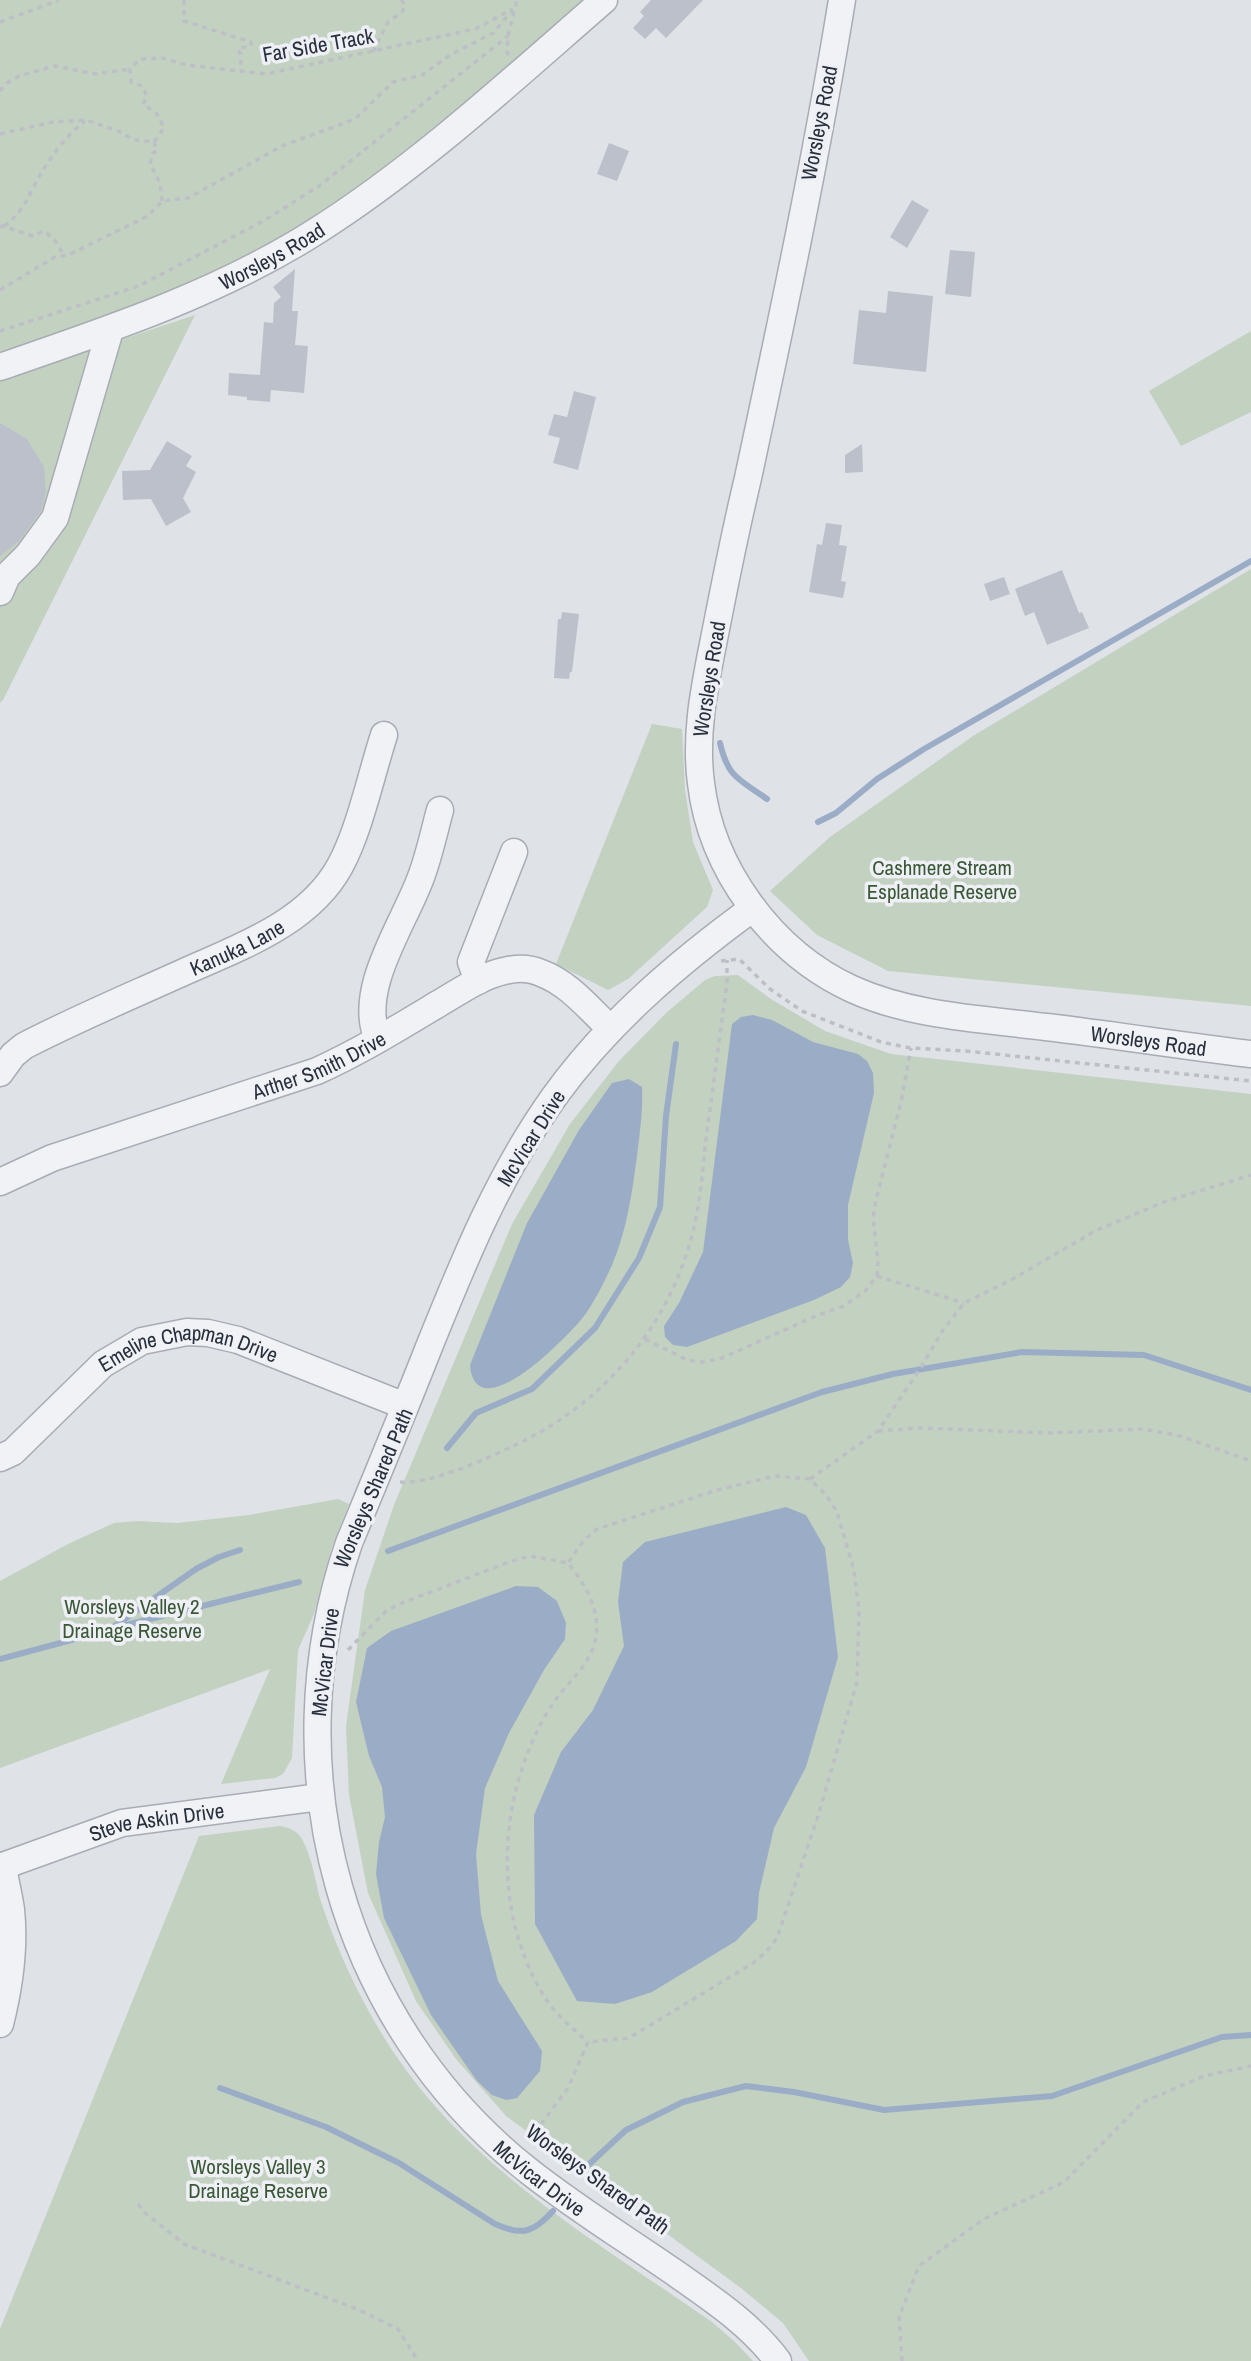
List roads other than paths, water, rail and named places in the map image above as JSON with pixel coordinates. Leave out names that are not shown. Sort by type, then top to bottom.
[{"type":"street","name":"Worsleys Road","points":[[0,367],[110,330],[219,284],[314,233],[407,165],[604,0]]},
{"type":"street","name":"Worsleys Road","points":[[842,0],[776,343],[727,565],[700,717],[698,758],[706,810],[733,877],[753,908],[775,934],[823,973],[851,988],[884,1001],[960,1016],[1251,1054]]},
{"type":"street","points":[[0,592],[7,576],[28,555],[55,518],[110,330]]},
{"type":"street","name":"Kanuka Lane","points":[[0,1073],[13,1055],[24,1046],[232,951],[275,928],[314,901],[340,865],[354,831],[384,735]]},
{"type":"street","points":[[378,1039],[374,1030],[373,993],[422,876],[440,810]]},
{"type":"street","points":[[478,981],[471,962],[514,852]]},
{"type":"street","name":"McVicar Drive","points":[[753,908],[670,972],[611,1029],[555,1096],[504,1177],[472,1244],[405,1405],[336,1581],[328,1616],[318,1690],[318,1761],[320,1797],[335,1873],[361,1952],[394,2017],[441,2085],[483,2130],[529,2172],[720,2304],[755,2333],[778,2361]]},
{"type":"street","name":"Arther Smith Drive","points":[[3,1174],[317,1071],[345,1059],[478,981],[502,971],[518,968],[543,973],[568,989],[611,1029]]},
{"type":"street","name":"Emeline Chapman Drive","points":[[0,1458],[13,1452],[103,1364],[142,1341],[175,1334],[208,1333],[238,1340],[405,1405]]},
{"type":"street","name":"Steve Askin Drive","points":[[1,1867],[122,1823],[320,1797]]},
{"type":"street","points":[[0,2024],[7,1996],[11,1911],[1,1867]]},
{"type":"water","points":[[753,1015],[772,1020],[813,1042],[858,1054],[867,1061],[873,1073],[874,1093],[848,1205],[848,1240],[853,1263],[850,1277],[841,1287],[814,1300],[687,1347],[673,1345],[665,1337],[664,1326],[679,1303],[703,1252],[732,1024],[741,1017]]},
{"type":"water","points":[[629,1079],[642,1087],[633,1184],[622,1238],[598,1294],[571,1331],[521,1374],[503,1385],[487,1388],[476,1383],[470,1365],[527,1223],[579,1130],[612,1083]]},
{"type":"water","points":[[786,1507],[806,1515],[825,1548],[838,1657],[806,1767],[774,1828],[759,1893],[757,1919],[736,1941],[652,1992],[615,2004],[577,2001],[535,1924],[534,1815],[561,1752],[593,1710],[624,1646],[618,1602],[623,1562],[645,1542]]},
{"type":"water","points":[[516,1586],[538,1587],[557,1601],[566,1623],[565,1639],[544,1670],[509,1733],[485,1788],[476,1854],[481,1915],[498,1981],[542,2051],[540,2071],[517,2098],[506,2100],[492,2095],[477,2081],[431,2015],[384,1918],[376,1874],[385,1817],[382,1787],[369,1756],[356,1702],[367,1648],[391,1631]]},
{"type":"waterway","points":[[818,822],[836,813],[877,779],[924,749],[1251,561]]},
{"type":"waterway","points":[[720,743],[727,764],[736,777],[767,799]]},
{"type":"waterway","points":[[447,1448],[476,1413],[532,1389],[595,1328],[639,1258],[660,1207],[666,1116],[676,1044]]},
{"type":"waterway","points":[[388,1551],[822,1392],[893,1374],[1022,1352],[1144,1355],[1251,1390]]},
{"type":"waterway","points":[[0,1659],[109,1630],[196,1569],[240,1550]]},
{"type":"waterway","points":[[114,1628],[299,1582]]},
{"type":"waterway","points":[[585,2168],[626,2130],[683,2102],[746,2086],[794,2092],[884,2110],[1052,2096],[1222,2037],[1251,2035]]},
{"type":"waterway","points":[[220,2088],[326,2127],[399,2163],[504,2228],[520,2231],[533,2228],[553,2211]]},
{"type":"park label","name":"Cashmere Stream Esplanade Reserve","points":[[942,879]]},
{"type":"park label","name":"Worsleys Valley 2 Drainage Reserve","points":[[132,1618]]},
{"type":"park label","name":"Worsleys Valley 3 Drainage Reserve","points":[[258,2178]]}]
